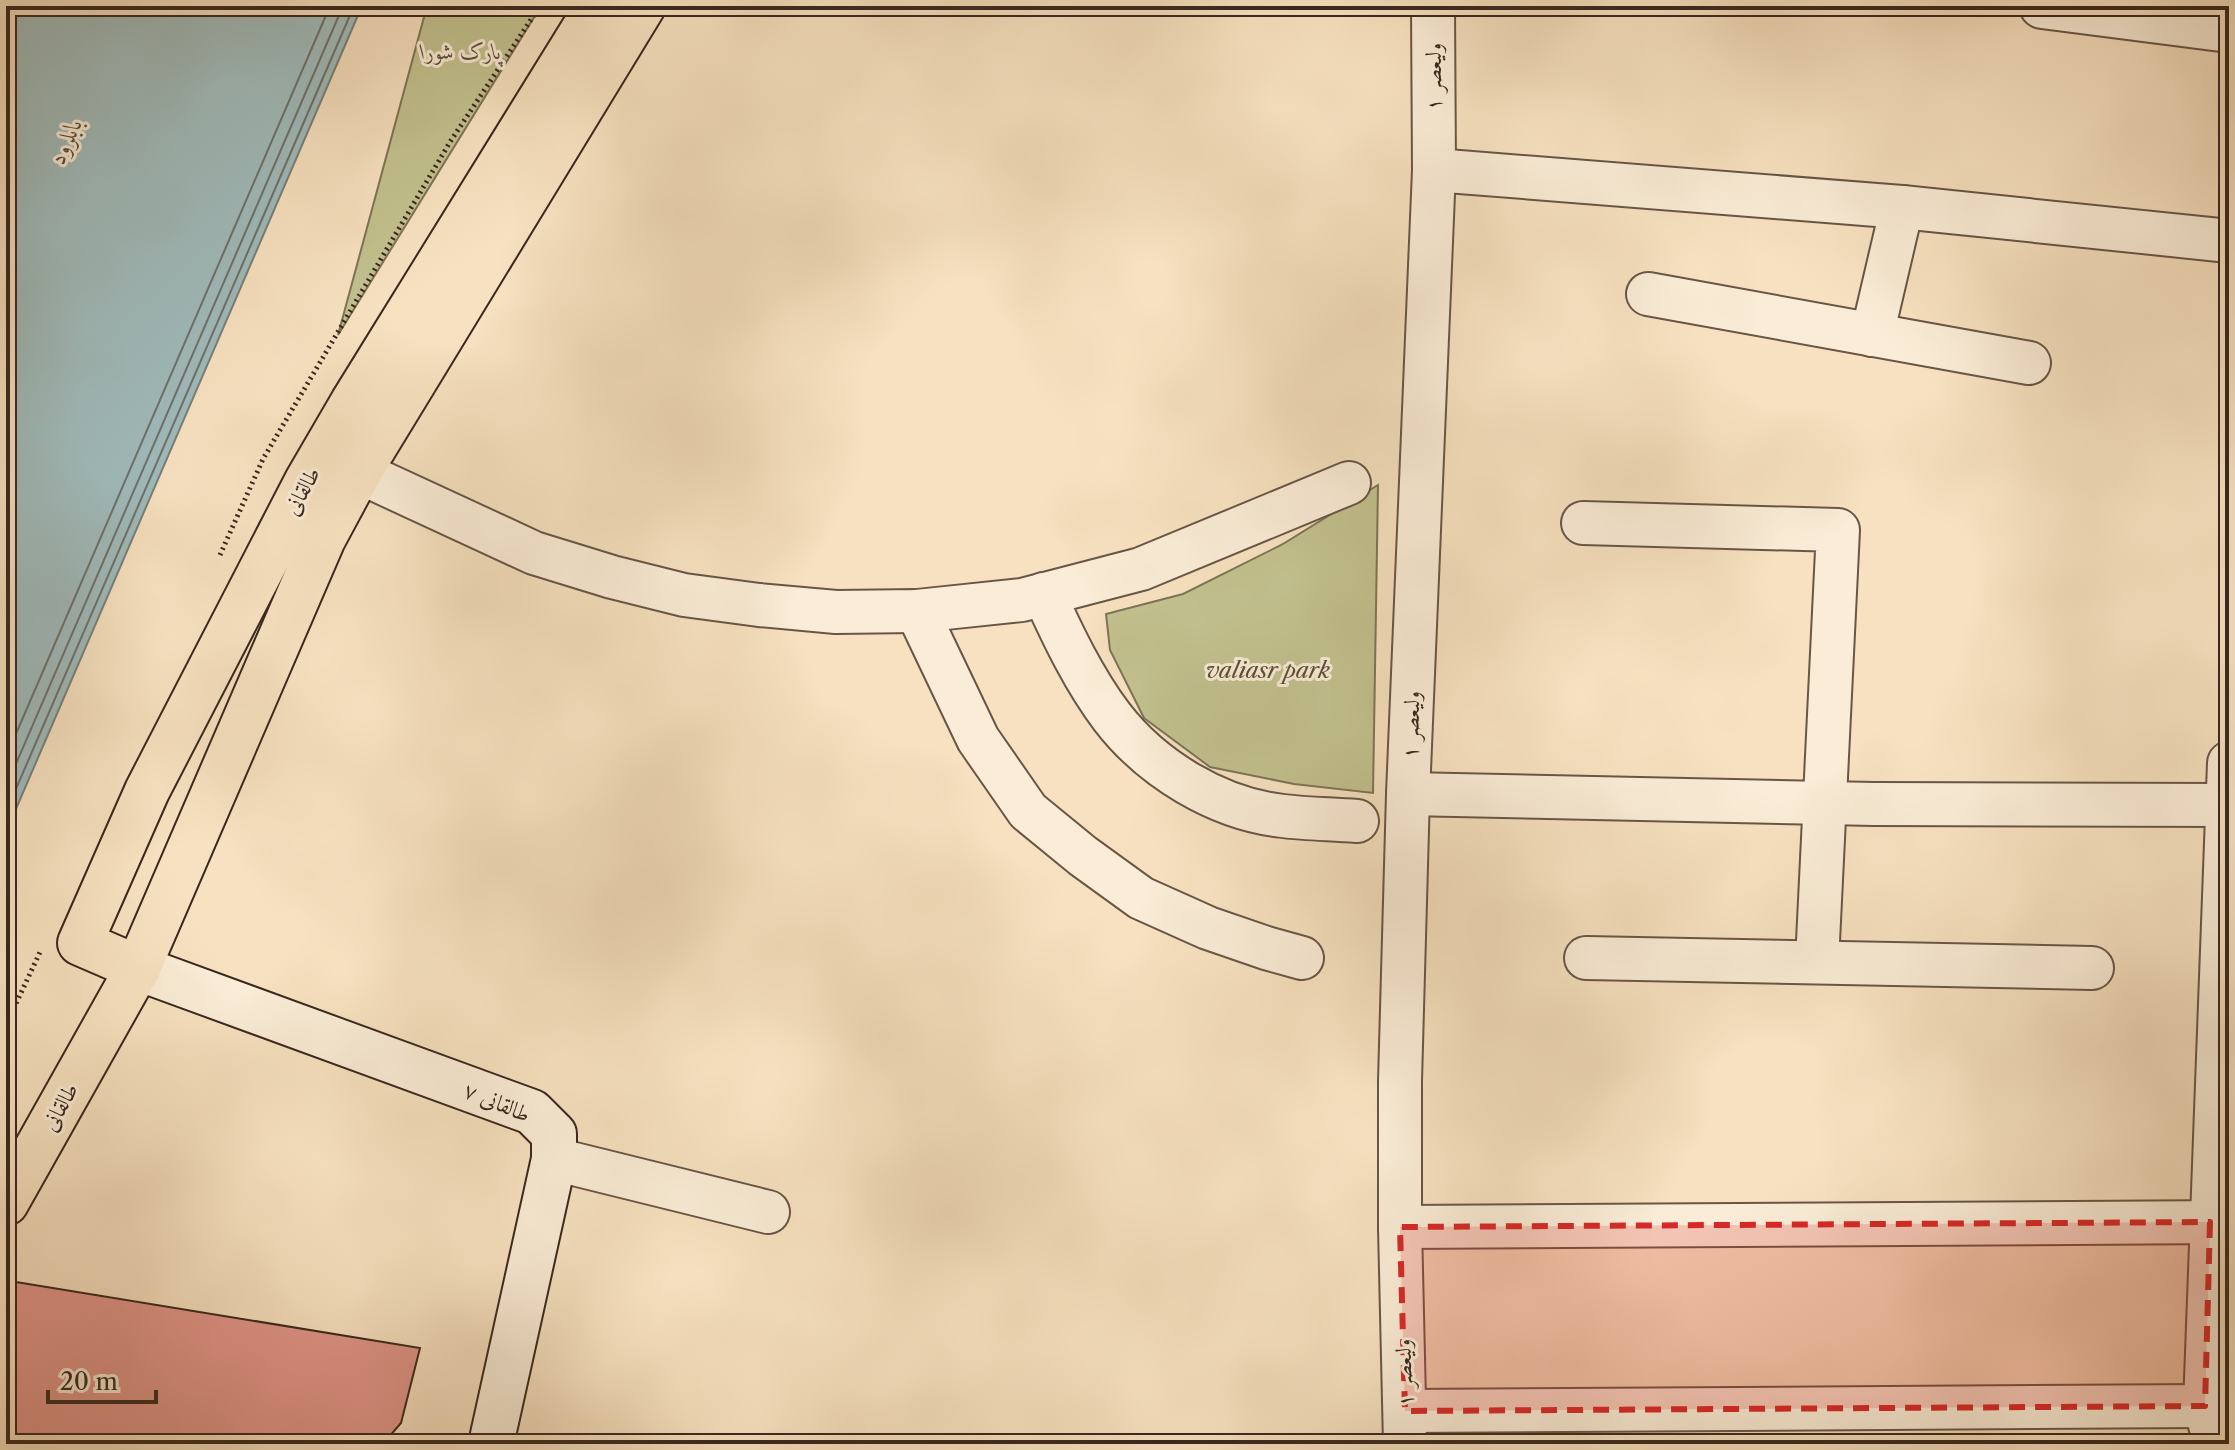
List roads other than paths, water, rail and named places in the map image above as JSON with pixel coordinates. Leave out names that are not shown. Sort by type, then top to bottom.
[{"type":"main road","points":[[569,52],[570,6]]},
{"type":"main road","name":"طالقانی","points":[[138,968],[80,943],[147,791],[307,481],[598,6]]},
{"type":"main road","name":"طالقانی","points":[[6,1203],[138,968],[323,539],[359,472],[643,6]]},
{"type":"main road","points":[[2042,6],[2160,13],[2229,30]]},
{"type":"main road","name":"طالقانی ۷","points":[[138,968],[532,1112],[554,1134],[554,1159],[491,1444]]},
{"type":"street","name":"ولیعصر ۱","points":[[1405,1427],[1400,1081],[1408,794],[1434,170],[1433,6]]},
{"type":"street","points":[[1434,170],[1902,207],[2229,241]]},
{"type":"street","points":[[1872,335],[1902,207]]},
{"type":"street","points":[[1648,294],[2029,363]]},
{"type":"street","points":[[359,472],[534,553],[612,577],[684,595],[836,612],[917,611],[1022,600],[1141,569],[1349,483]]},
{"type":"street","points":[[1583,523],[1838,530],[1817,962]]},
{"type":"street","points":[[1044,594],[1081,669],[1113,718],[1161,767],[1220,801],[1281,816],[1357,821]]},
{"type":"street","points":[[917,611],[978,739],[1028,811],[1141,898],[1208,928],[1302,958]]},
{"type":"street","points":[[1405,1427],[2210,1425],[2220,1222],[2229,763]]},
{"type":"street","points":[[1408,794],[1825,802],[2228,805]]},
{"type":"street","points":[[1586,958],[2092,968]]},
{"type":"street","points":[[554,1159],[768,1212]]},
{"type":"street","points":[[1400,1227],[2220,1222]]},
{"type":"water","name":"بابلرود","points":[[6,6],[362,6],[6,832]]},
{"type":"park label","name":"پارک شورا","points":[[461,51]]},
{"type":"park label","name":"valiasr park","points":[[1268,670]]}]
